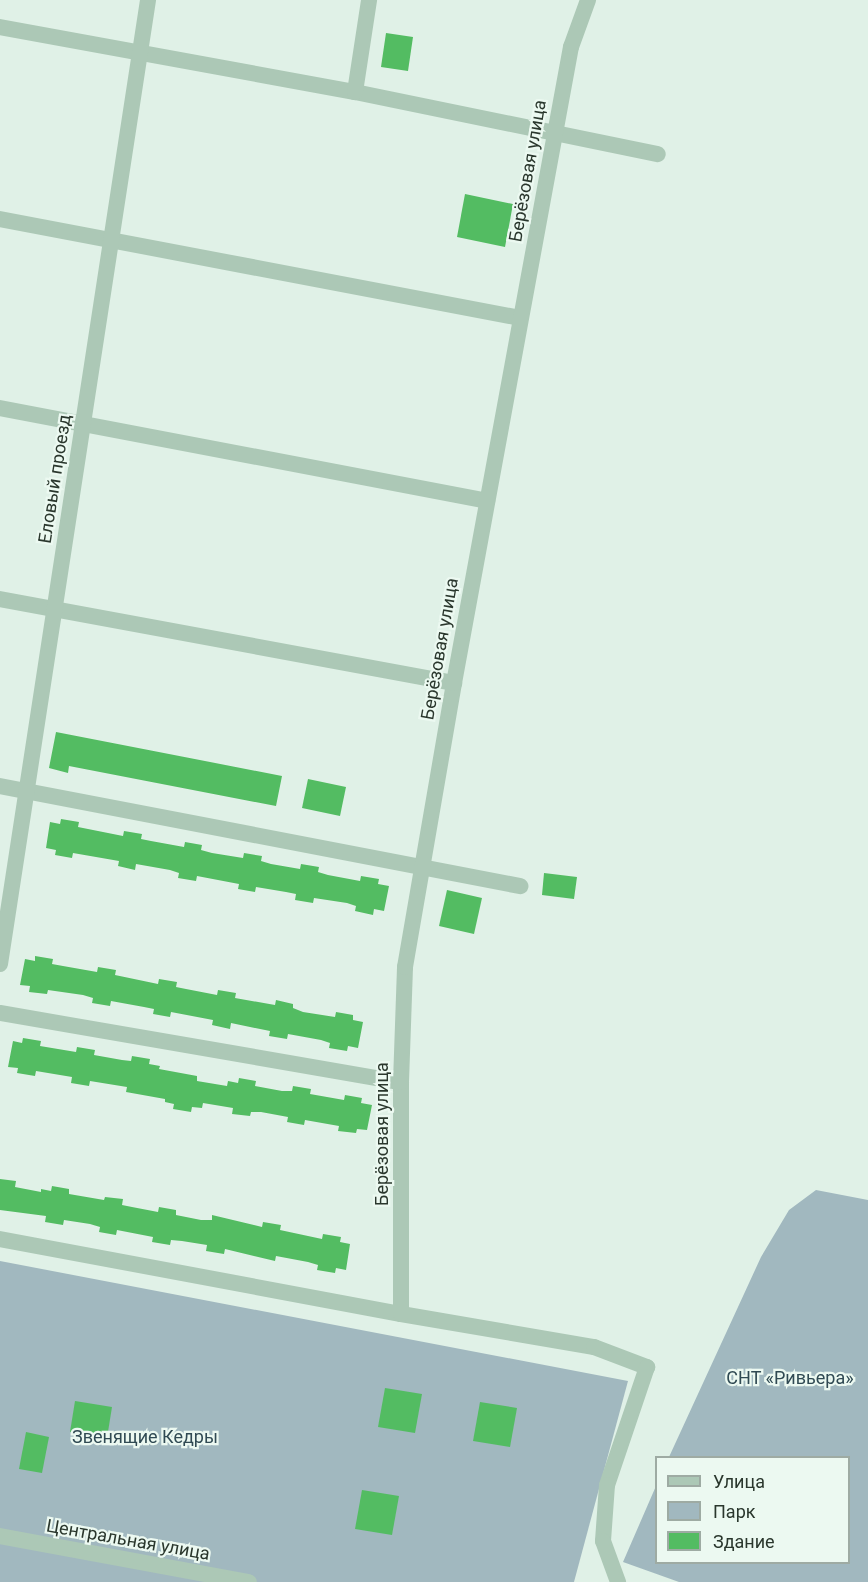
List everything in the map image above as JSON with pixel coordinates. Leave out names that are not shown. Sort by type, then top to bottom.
[{"type":"street","name":"Еловый проезд","points":[[0,964],[148,0]]},
{"type":"street","points":[[355,92],[369,0]]},
{"type":"street","name":"Берёзовая улица","points":[[401,1314],[401,1082],[405,968],[454,683],[571,47],[588,0]]},
{"type":"street","points":[[0,27],[355,92],[658,154]]},
{"type":"street","points":[[0,219],[520,318]]},
{"type":"street","points":[[0,408],[488,501]]},
{"type":"street","points":[[0,599],[454,683]]},
{"type":"street","points":[[0,786],[520,886]]},
{"type":"street","points":[[0,1013],[401,1082]]},
{"type":"street","points":[[0,1239],[401,1314],[594,1347],[647,1367],[607,1485],[603,1542],[618,1582]]},
{"type":"street","name":"Центральная улица","points":[[0,1536],[249,1582]]},
{"type":"green space","name":"СНТ «Ривьера»","points":[[816,1190],[868,1200],[868,1582],[679,1582],[623,1562],[655,1488],[655,1564],[850,1564],[850,1456],[669,1456],[761,1257],[789,1210]]},
{"type":"green space","name":"Звенящие Кедры","points":[[0,1261],[628,1381],[574,1582],[0,1582]]},
{"type":"building","points":[[386,33],[413,37],[408,71],[381,67]]},
{"type":"building","points":[[465,194],[513,204],[505,247],[457,237]]},
{"type":"building","points":[[56,732],[282,776],[276,806],[69,766],[68,773],[49,768]]},
{"type":"building","points":[[308,779],[346,787],[340,816],[302,808]]},
{"type":"building","points":[[61,819],[79,822],[78,827],[123,836],[124,831],[142,834],[141,839],[184,847],[185,842],[202,845],[201,850],[212,853],[243,858],[244,853],[262,856],[261,861],[271,864],[300,869],[301,864],[319,867],[318,872],[328,875],[360,881],[361,876],[379,879],[378,884],[389,886],[384,911],[374,909],[373,915],[355,911],[356,906],[347,903],[314,898],[313,903],[295,900],[296,894],[286,892],[256,887],[255,892],[238,889],[239,884],[197,876],[196,881],[178,878],[179,873],[170,870],[136,864],[135,870],[118,866],[119,861],[73,853],[72,858],[55,855],[56,850],[46,848],[50,822],[60,824]]},
{"type":"building","points":[[544,873],[577,877],[574,899],[542,895]]},
{"type":"building","points":[[447,890],[482,898],[474,934],[439,926]]},
{"type":"building","points":[[35,956],[53,959],[52,964],[97,972],[98,967],[116,970],[115,975],[158,984],[159,979],[177,982],[176,987],[217,995],[218,990],[236,993],[235,998],[275,1005],[276,1000],[293,1004],[293,1008],[303,1012],[335,1017],[336,1012],[353,1015],[353,1020],[363,1022],[358,1048],[348,1046],[347,1051],[329,1048],[330,1043],[321,1040],[288,1034],[287,1039],[269,1036],[270,1031],[231,1023],[230,1029],[212,1025],[213,1020],[171,1012],[170,1017],[153,1014],[154,1009],[111,1001],[110,1006],[92,1003],[93,998],[83,995],[48,990],[47,994],[29,992],[30,986],[20,985],[25,959],[35,961]]},
{"type":"building","points":[[23,1038],[41,1041],[40,1046],[76,1052],[77,1047],[95,1050],[94,1055],[122,1060],[131,1061],[132,1056],[150,1059],[149,1064],[160,1066],[159,1069],[197,1076],[197,1081],[227,1086],[228,1081],[238,1083],[239,1078],[256,1081],[255,1086],[282,1091],[292,1091],[293,1086],[311,1089],[310,1094],[344,1100],[345,1095],[362,1098],[361,1103],[372,1105],[367,1130],[357,1129],[356,1133],[338,1131],[339,1126],[305,1120],[304,1125],[287,1122],[288,1117],[261,1112],[251,1112],[250,1116],[232,1114],[233,1108],[203,1103],[202,1108],[192,1107],[191,1112],[173,1109],[174,1104],[165,1102],[165,1099],[126,1092],[127,1087],[90,1081],[89,1086],[71,1083],[72,1077],[36,1071],[35,1076],[17,1073],[18,1068],[8,1067],[13,1041],[22,1043]]},
{"type":"building","points":[[0,1179],[16,1181],[15,1187],[41,1192],[41,1189],[51,1191],[52,1186],[69,1189],[69,1194],[104,1200],[105,1197],[123,1199],[122,1205],[158,1212],[159,1207],[176,1210],[176,1215],[201,1220],[212,1220],[212,1215],[262,1227],[263,1222],[281,1225],[280,1230],[322,1239],[323,1234],[341,1237],[340,1242],[350,1244],[346,1270],[336,1268],[335,1273],[317,1270],[318,1265],[308,1262],[276,1256],[275,1261],[225,1249],[224,1254],[206,1251],[207,1245],[182,1241],[171,1240],[170,1245],[152,1242],[153,1237],[117,1230],[116,1235],[99,1232],[100,1227],[90,1224],[64,1220],[63,1225],[45,1222],[46,1216],[0,1210]]},
{"type":"building","points":[[385,1388],[422,1394],[415,1433],[378,1427]]},
{"type":"building","points":[[75,1401],[112,1407],[107,1438],[70,1432]]},
{"type":"building","points":[[480,1402],[517,1408],[510,1447],[473,1441]]},
{"type":"building","points":[[26,1432],[49,1437],[42,1473],[19,1469]]},
{"type":"building","points":[[362,1490],[399,1496],[392,1535],[355,1529]]}]
